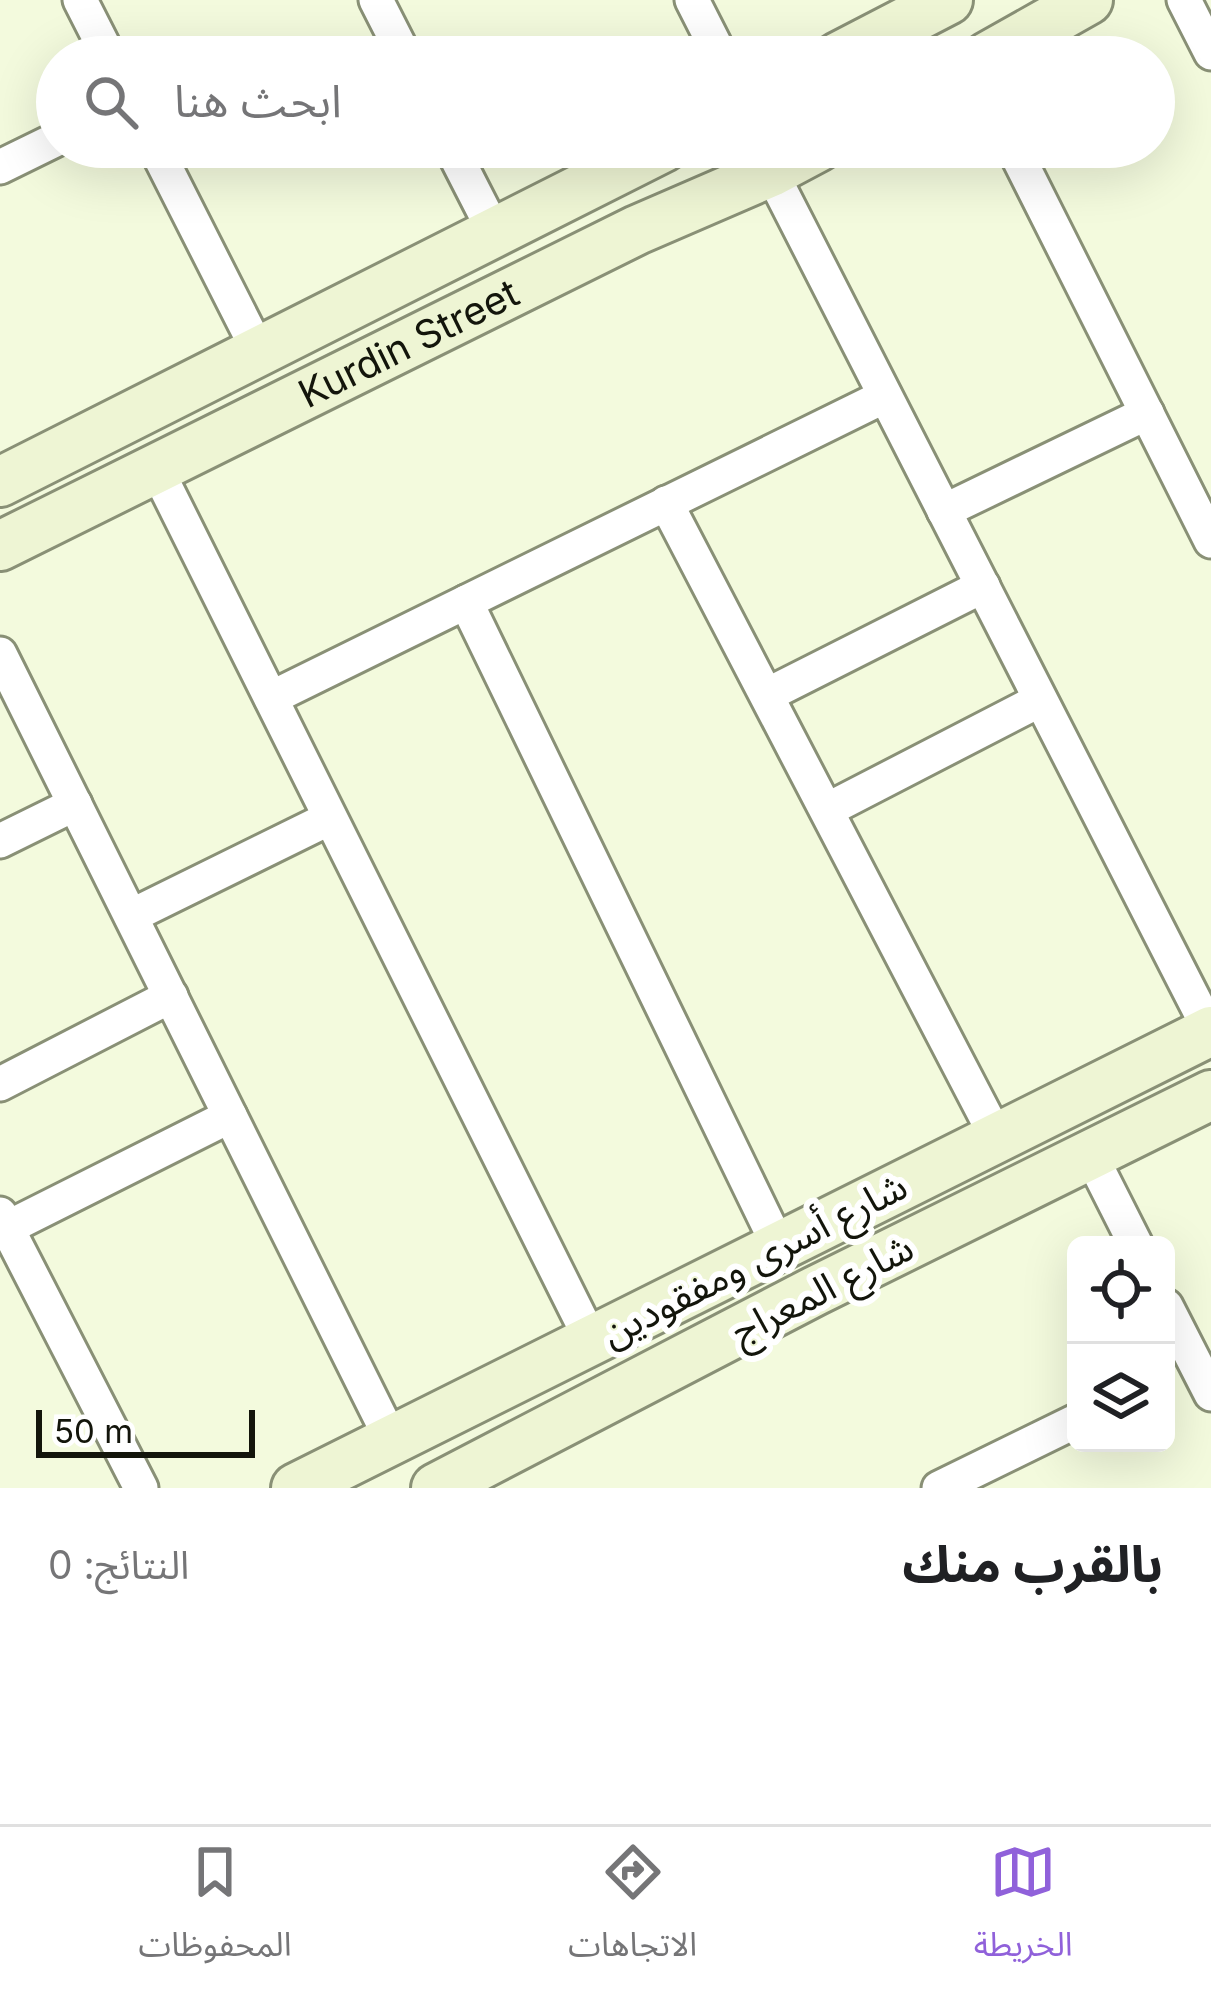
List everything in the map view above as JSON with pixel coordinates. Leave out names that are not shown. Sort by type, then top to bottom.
[{"type":"main road","points":[[879,36],[948,0]]},
{"type":"main road","points":[[1024,36],[1088,0]]},
{"type":"main road","name":"Kurdin Street","points":[[0,482],[624,168]]},
{"type":"main road","name":"Kurdin Street","points":[[0,546],[637,230],[779,168]]},
{"type":"main road","points":[[607,177],[637,230]]},
{"type":"main road","name":"شارع أسرى ومفقودين","points":[[296,1488],[1210,1031]]},
{"type":"main road","name":"شارع المعراج","points":[[436,1488],[814,1291],[1211,1095]]},
{"type":"street","points":[[80,0],[98,36]]},
{"type":"street","points":[[376,0],[394,36]]},
{"type":"street","points":[[692,0],[710,36]]},
{"type":"street","points":[[1184,0],[1211,53]]},
{"type":"street","points":[[0,166],[36,149]]},
{"type":"street","points":[[166,168],[259,352]]},
{"type":"street","points":[[462,168],[495,233]]},
{"type":"street","points":[[1023,168],[1208,527]]},
{"type":"street","points":[[771,172],[1210,1031]]},
{"type":"street","points":[[271,698],[885,396]]},
{"type":"street","points":[[944,511],[1147,413]]},
{"type":"street","points":[[156,468],[591,1340]]},
{"type":"street","points":[[666,503],[997,1138]]},
{"type":"street","points":[[767,695],[983,586]]},
{"type":"street","points":[[466,602],[779,1247]]},
{"type":"street","points":[[0,654],[392,1441]]},
{"type":"street","points":[[826,810],[1040,700]]},
{"type":"street","points":[[0,842],[74,804]]},
{"type":"street","points":[[131,916],[330,818]]},
{"type":"street","points":[[0,1084],[171,996]]},
{"type":"street","points":[[141,1488],[4,1221],[230,1116]]},
{"type":"street","points":[[1091,1156],[1131,1236]]},
{"type":"street","points":[[1175,1332],[1191,1379]]},
{"type":"street","points":[[939,1488],[1067,1425]]},
{"type":"street","points":[[1001,1457],[1018,1488]]}]
